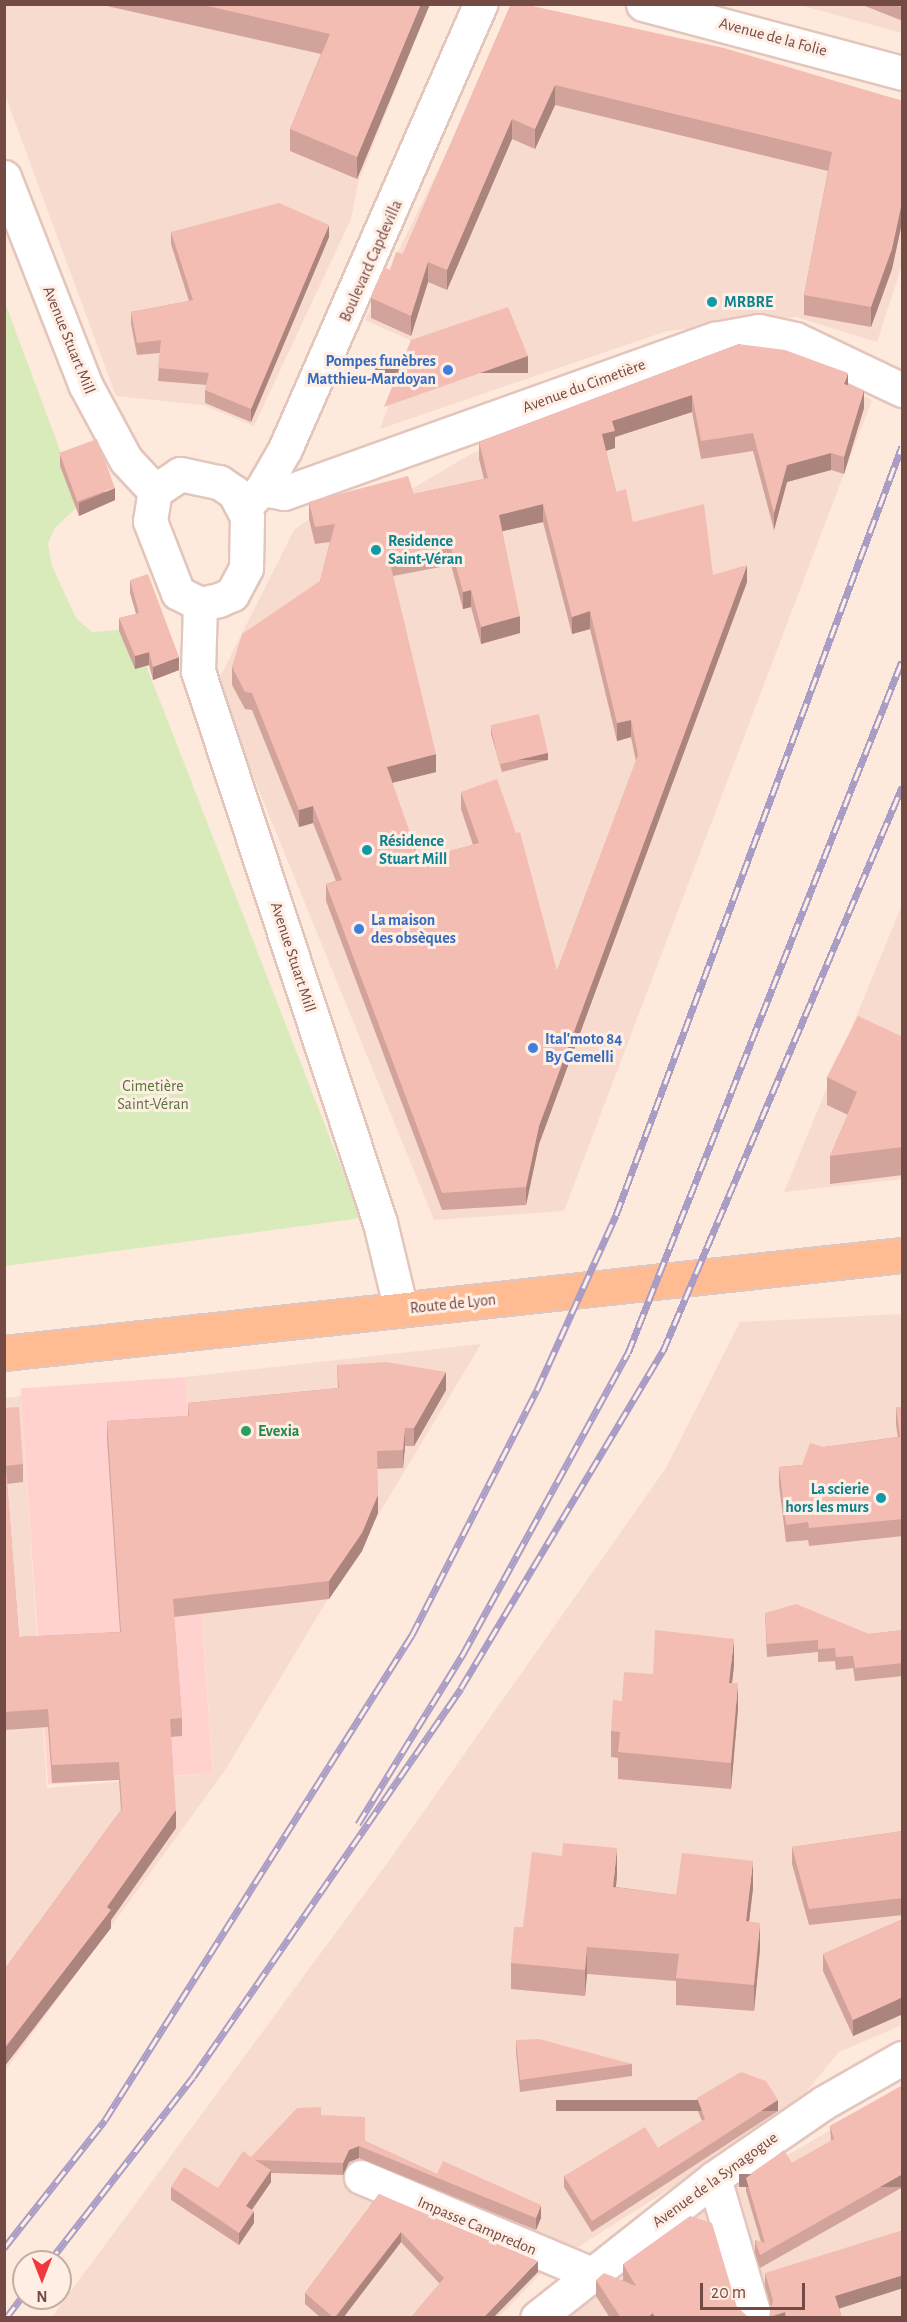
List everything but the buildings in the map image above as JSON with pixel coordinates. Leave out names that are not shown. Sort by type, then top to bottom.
[{"type":"main road","name":"Route de Lyon","points":[[4,1353],[903,1255]]},
{"type":"street","name":"Boulevard Capdevilla","points":[[253,498],[360,289],[480,4]]},
{"type":"street","name":"Avenue de la Folie","points":[[643,4],[716,12],[903,73]]},
{"type":"street","name":"Avenue Stuart Mill","points":[[4,177],[84,384],[126,460],[155,491]]},
{"type":"street","name":"Avenue du Cimetière","points":[[253,498],[284,493],[715,339],[758,331],[795,339],[903,390]]},
{"type":"street","points":[[192,474],[219,482],[253,498],[250,546],[241,580],[232,594],[200,604],[178,593],[150,521],[155,491],[170,477],[192,474]]},
{"type":"street","name":"Avenue Stuart Mill","points":[[200,604],[198,670],[380,1223],[401,1310]]},
{"type":"street","name":"Avenue de la Synagogue","points":[[537,2318],[714,2178],[823,2103],[903,2058]]},
{"type":"street","name":"Impasse Campredon","points":[[361,2177],[592,2274]]},
{"type":"street","points":[[714,2178],[755,2318]]},
{"type":"shaded area","points":[[430,4],[358,183],[351,219],[254,426],[203,405],[116,396],[5,95],[5,5]]},
{"type":"shaded area","points":[[800,5],[902,5],[902,33]]},
{"type":"shaded area","points":[[508,26],[902,114],[902,265],[877,342],[796,317],[667,331],[380,429],[412,341],[365,320]]},
{"type":"shaded area","points":[[781,355],[872,400],[564,1211],[434,1220],[216,685],[294,530],[308,520],[410,490],[471,454],[725,359]]},
{"type":"shaded area","points":[[902,905],[902,1179],[784,1192]]},
{"type":"shaded area","points":[[902,1314],[902,2025],[839,2052],[788,2114],[548,2266],[499,2317],[51,2318],[57,2310],[72,2310],[72,2290],[391,1858],[666,1468],[740,1322]]},
{"type":"shaded area","points":[[481,1344],[224,1772],[5,2071],[5,1398],[21,1396],[47,1788],[213,1773],[185,1377]]},
{"type":"shaded area","points":[[185,1377],[213,1773],[48,1785],[20,1389]]},
{"type":"shaded area","points":[[902,2088],[902,2317],[568,2318],[732,2188]]},
{"type":"green space","name":"Cimetière Saint-Véran","points":[[4,300],[80,504],[54,529],[48,544],[52,566],[76,618],[92,632],[132,629],[361,1218],[5,1266]]},
{"type":"railway","points":[[4,2248],[105,2120],[412,1635],[537,1390],[616,1215],[902,446]]},
{"type":"railway","points":[[358,1824],[463,1654],[628,1353],[902,661]]},
{"type":"railway","points":[[58,2250],[193,2077],[461,1688],[663,1351],[902,787]]},
{"type":"railway","points":[[6,2318],[12,2310]]},
{"type":"place","name":"MRBRE","points":[[712,302]]},
{"type":"place","name":"Pompes funèbres Matthieu-Mardoyan","points":[[448,370]]},
{"type":"place","name":"Residence Saint-Véran","points":[[376,550]]},
{"type":"place","name":"Résidence Stuart Mill","points":[[367,850]]},
{"type":"place","name":"La maison des obsèques","points":[[359,929]]},
{"type":"place","name":"Ital'moto 84 By Gemelli","points":[[533,1048]]},
{"type":"place","name":"Evexia","points":[[246,1431]]},
{"type":"place","name":"La scierie hors les murs","points":[[881,1498]]}]
